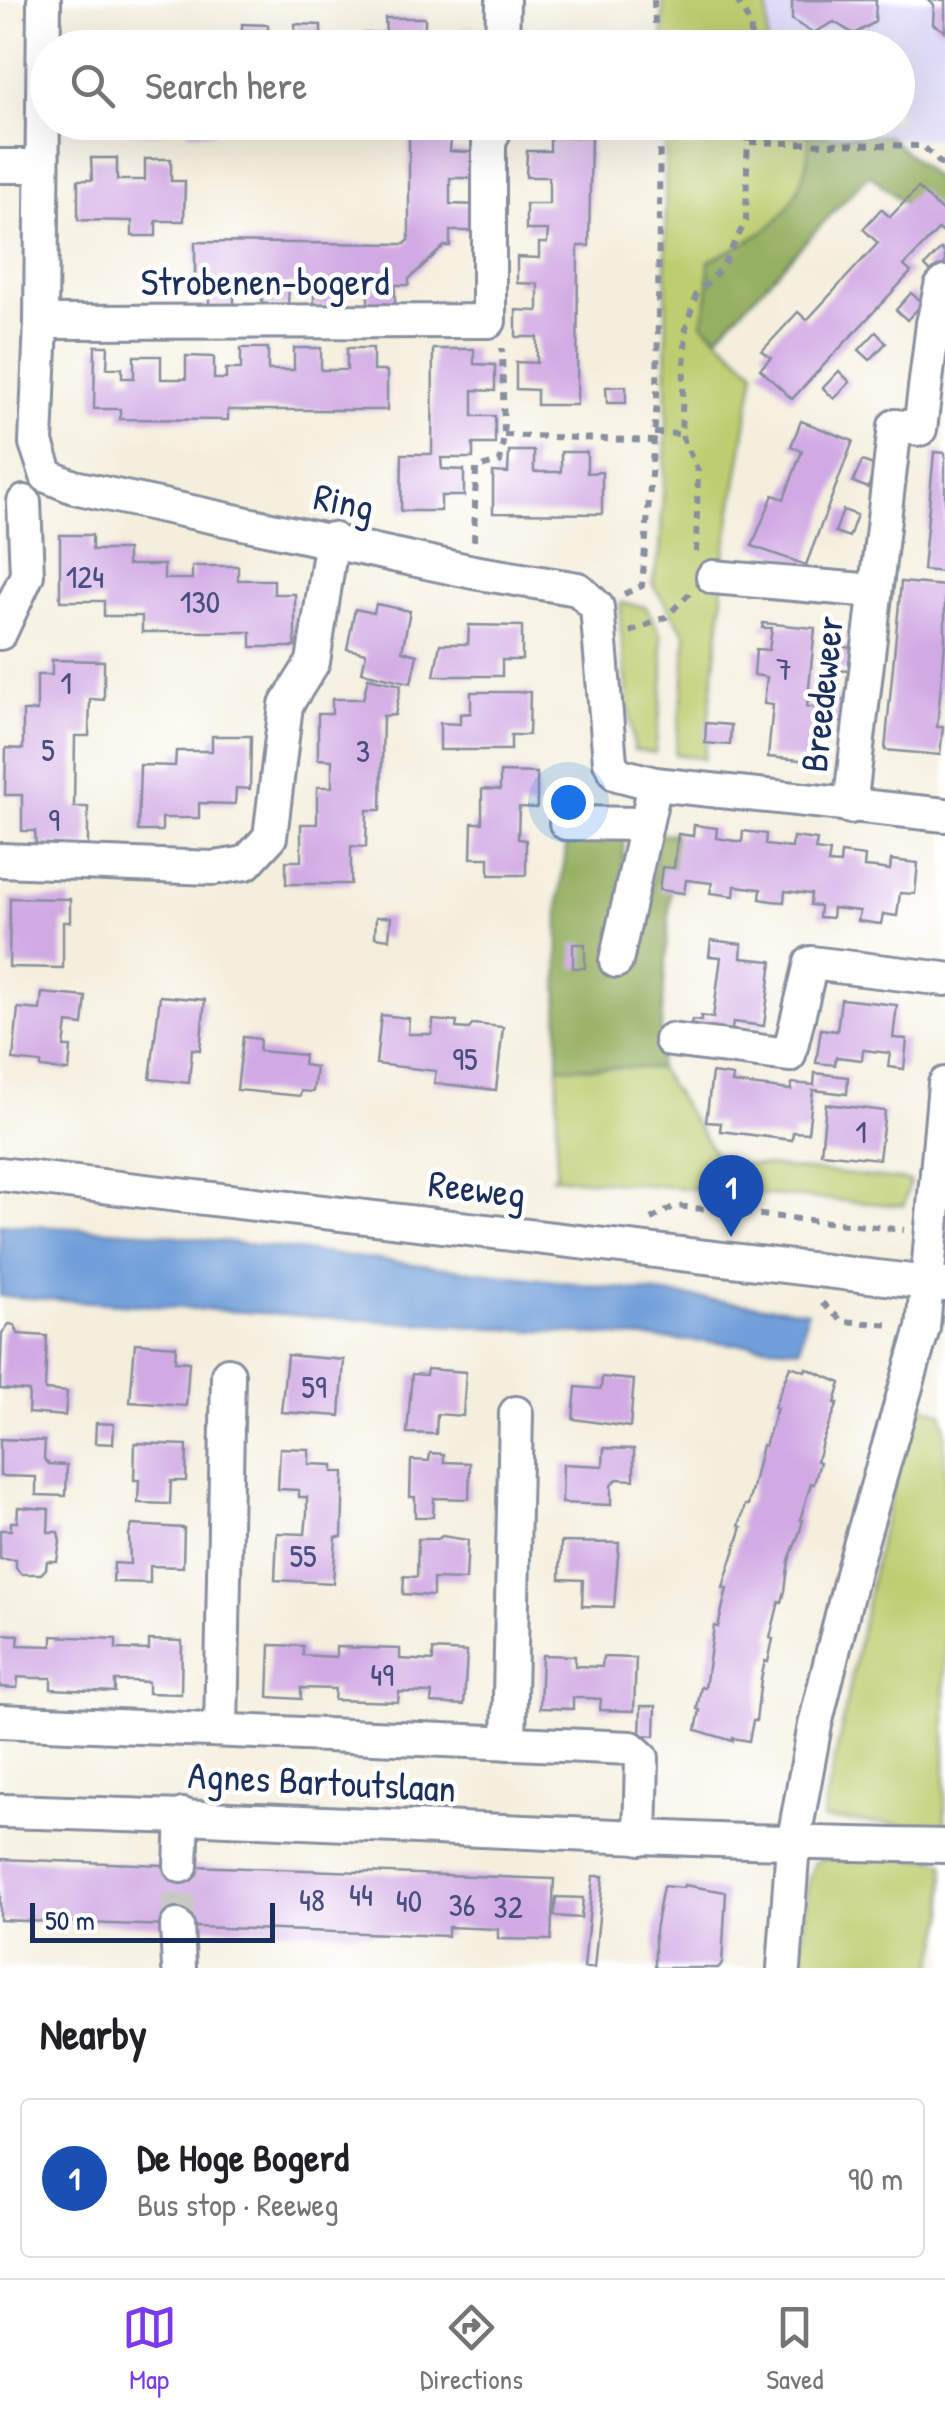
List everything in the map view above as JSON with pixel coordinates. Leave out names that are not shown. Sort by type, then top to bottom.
[{"type":"street","points":[[43,30],[44,0]]},
{"type":"street","points":[[502,30],[503,0]]},
{"type":"street","points":[[0,632],[27,574],[12,502],[47,476],[36,443],[41,140]]},
{"type":"street","points":[[489,322],[491,140]]},
{"type":"street","points":[[0,166],[41,166]]},
{"type":"street","name":"Breedeweer","points":[[850,807],[896,426],[920,429],[939,324],[941,287],[945,283]]},
{"type":"street","name":"Strobenen-bogerd","points":[[41,322],[489,322]]},
{"type":"street","name":"Ring","points":[[47,476],[74,487],[473,572],[578,589],[598,622]]},
{"type":"street","points":[[0,860],[214,868],[246,863],[270,837],[286,705],[313,662],[332,540]]},
{"type":"street","name":"Breedeweer","points":[[701,572],[874,591]]},
{"type":"street","points":[[598,622],[610,762],[617,774],[654,784],[945,816]]},
{"type":"street","points":[[616,961],[654,784]]},
{"type":"street","points":[[566,823],[646,824]]},
{"type":"street","points":[[671,1040],[789,1055],[810,963],[945,979]]},
{"type":"street","points":[[784,1968],[794,1844],[816,1725],[854,1570],[937,1284],[930,1232],[945,1084]]},
{"type":"street","name":"Reeweg","points":[[0,1174],[937,1284]]},
{"type":"street","name":"Agnes Bartoutslaan","points":[[220,1730],[228,1374]]},
{"type":"street","points":[[508,1743],[516,1413]]},
{"type":"street","name":"Agnes Bartoutslaan","points":[[0,1721],[632,1748],[642,1758],[640,1838]]},
{"type":"street","name":"Agnes Bartoutslaan","points":[[0,1811],[794,1844],[945,1846]]},
{"type":"street","points":[[181,1866],[184,1816]]},
{"type":"street","points":[[177,1926],[179,1968]]},
{"type":"path","points":[[654,0],[655,30]]},
{"type":"path","points":[[737,0],[750,30]]},
{"type":"path","points":[[598,622],[642,586],[654,437],[660,140]]},
{"type":"path","points":[[598,622],[636,630],[666,617],[692,590],[701,572],[698,471],[682,434],[686,328],[696,295],[722,267],[746,221],[747,142],[923,146],[940,163],[945,163]]},
{"type":"path","points":[[473,572],[476,468],[500,462],[504,435],[504,353],[489,322]]},
{"type":"path","points":[[504,435],[682,434]]},
{"type":"shaded area","points":[[768,0],[945,0],[945,139],[915,138],[915,30],[767,30]]},
{"type":"green space","points":[[663,0],[768,0],[767,30],[663,30]]},
{"type":"green space","points":[[665,140],[809,140],[803,175],[785,211],[752,239],[709,261],[708,297],[702,323],[755,371],[722,570],[723,597],[704,759],[675,754],[686,634],[652,584],[660,552],[667,423]]},
{"type":"green space","points":[[808,140],[892,140],[945,187],[945,238],[869,174],[718,335],[702,323],[708,297],[709,261],[775,222],[794,197],[808,153]]},
{"type":"green space","points":[[621,603],[646,607],[661,635],[664,678],[655,753],[634,750]]},
{"type":"green space","points":[[675,833],[658,1068],[558,1067],[559,898],[567,841],[624,837],[617,971],[641,966],[658,835]]},
{"type":"green space","points":[[558,1067],[658,1068],[720,1161],[910,1181],[904,1206],[552,1177],[556,1174]]},
{"type":"green space","points":[[918,1403],[942,1413],[945,1430],[945,1828],[823,1819],[881,1532]]},
{"type":"green space","points":[[827,1858],[944,1862],[945,1916],[933,1968],[800,1968],[808,1881],[815,1862]]},
{"type":"water","points":[[0,1224],[145,1232],[807,1311],[800,1348],[0,1296]]},
{"type":"building","points":[[792,0],[876,0],[875,22],[861,30],[847,30],[834,22],[819,30],[808,30],[792,20]]},
{"type":"building","points":[[928,0],[945,0],[945,31],[933,24],[934,5]]},
{"type":"building","points":[[385,18],[425,18],[425,30],[386,30]]},
{"type":"building","points":[[242,24],[268,25],[268,30],[242,30]]},
{"type":"building","points":[[295,24],[321,25],[321,30],[295,30]]},
{"type":"building","points":[[409,140],[451,140],[450,151],[473,152],[473,178],[450,178],[450,204],[479,205],[479,216],[472,216],[479,219],[479,231],[450,231],[450,246],[444,246],[409,279],[409,285],[395,285],[395,307],[368,307],[368,285],[341,284],[340,307],[314,306],[314,284],[289,284],[288,306],[262,306],[262,283],[234,283],[234,306],[209,306],[209,283],[195,283],[195,242],[405,244],[409,240]]},
{"type":"building","points":[[550,140],[591,140],[589,246],[578,246],[577,405],[537,405],[537,390],[516,389],[516,362],[537,363],[537,337],[516,337],[516,310],[538,311],[538,284],[517,283],[517,257],[539,258],[539,243],[547,243],[548,230],[526,230],[526,204],[549,204],[549,177],[526,177],[527,151],[550,151]]},
{"type":"building","points":[[91,158],[117,158],[117,180],[145,180],[145,159],[171,159],[171,181],[185,181],[184,221],[156,221],[156,236],[132,236],[132,221],[78,220],[78,180],[92,180]]},
{"type":"building","points":[[918,188],[945,214],[945,229],[939,229],[904,266],[911,272],[792,399],[760,369],[771,358],[762,351],[798,312],[807,320],[878,243],[863,229],[881,209],[890,217]]},
{"type":"building","points":[[941,249],[945,253],[945,267],[936,277],[925,266]]},
{"type":"building","points":[[911,293],[923,303],[907,320],[896,310]]},
{"type":"building","points":[[876,332],[886,343],[870,360],[859,350]]},
{"type":"building","points":[[95,346],[108,346],[107,368],[122,368],[122,378],[134,378],[134,356],[161,356],[161,379],[186,379],[186,356],[214,357],[214,379],[226,379],[226,369],[241,369],[241,348],[268,348],[268,370],[294,370],[294,348],[321,348],[321,370],[347,370],[347,348],[373,348],[373,371],[387,371],[387,410],[228,410],[228,420],[120,419],[120,409],[94,409]]},
{"type":"building","points":[[433,349],[474,349],[474,364],[495,365],[495,391],[473,390],[473,416],[495,416],[495,444],[473,444],[473,458],[441,458],[442,469],[464,470],[464,496],[441,496],[441,511],[401,511],[402,454],[432,454]]},
{"type":"building","points":[[839,371],[850,382],[834,399],[823,388]]},
{"type":"building","points":[[626,386],[626,403],[607,403],[606,387]]},
{"type":"building","points":[[801,421],[853,441],[806,565],[752,546],[773,495],[784,499],[802,451],[791,446]]},
{"type":"building","points":[[509,451],[534,451],[534,472],[561,472],[561,452],[587,452],[587,473],[602,472],[602,514],[493,513],[493,472],[508,473]]},
{"type":"building","points":[[934,452],[945,453],[945,572],[923,570]]},
{"type":"building","points":[[862,461],[876,466],[868,488],[853,482]]},
{"type":"building","points":[[843,510],[857,515],[849,537],[835,532]]},
{"type":"building","points":[[60,535],[92,535],[92,550],[127,550],[127,565],[164,565],[164,579],[192,579],[192,566],[238,566],[238,580],[274,580],[274,594],[295,594],[295,647],[251,647],[251,632],[142,632],[142,616],[104,616],[104,601],[60,601]]},
{"type":"building","points":[[901,582],[945,586],[945,642],[937,727],[943,727],[940,755],[885,750]]},
{"type":"building","points":[[376,604],[410,611],[402,651],[417,655],[411,683],[362,672],[366,653],[347,649],[355,609],[374,613]]},
{"type":"building","points":[[763,623],[815,628],[807,707],[816,707],[811,761],[768,757],[773,705],[764,704],[767,677],[754,675],[756,649],[769,650],[772,628],[762,628]]},
{"type":"building","points":[[469,625],[522,626],[522,660],[502,660],[502,676],[434,676],[440,644],[468,644]]},
{"type":"building","points":[[837,646],[853,648],[851,671],[835,670]]},
{"type":"building","points":[[52,660],[104,661],[104,700],[90,699],[89,736],[75,736],[74,807],[88,807],[88,846],[36,845],[35,831],[22,831],[22,795],[5,795],[6,748],[23,749],[23,711],[37,711],[37,675],[52,675]]},
{"type":"building","points":[[368,678],[401,685],[395,715],[383,716],[381,810],[367,810],[366,847],[351,846],[351,884],[286,884],[286,861],[301,861],[301,824],[317,824],[317,787],[332,787],[332,760],[318,759],[318,714],[332,714],[332,699],[363,699]]},
{"type":"building","points":[[471,692],[530,692],[529,735],[511,735],[511,750],[440,750],[440,723],[460,724],[460,714],[471,713]]},
{"type":"building","points":[[832,698],[848,700],[846,723],[831,721]]},
{"type":"building","points":[[706,723],[731,725],[730,745],[705,743]]},
{"type":"building","points":[[212,736],[251,736],[250,789],[236,788],[235,804],[199,803],[199,818],[162,818],[162,831],[138,831],[140,765],[175,766],[176,751],[212,751]]},
{"type":"building","points":[[500,772],[537,773],[537,808],[519,807],[518,839],[526,840],[526,875],[489,875],[489,858],[471,858],[472,823],[482,823],[482,789],[500,790]]},
{"type":"building","points":[[694,825],[717,828],[716,838],[742,842],[743,831],[766,834],[765,845],[792,848],[793,837],[817,840],[815,850],[830,852],[828,863],[840,864],[841,853],[865,856],[864,867],[890,870],[891,860],[918,863],[915,894],[900,893],[897,916],[883,914],[881,924],[858,921],[860,911],[833,908],[832,918],[819,917],[820,906],[810,905],[811,894],[785,891],[784,902],[772,901],[760,899],[761,889],[735,886],[734,896],[710,893],[712,883],[686,880],[684,893],[659,890],[662,867],[674,868],[678,834],[693,836]]},
{"type":"building","points":[[10,898],[70,899],[70,922],[63,922],[63,968],[9,967]]},
{"type":"building","points":[[376,917],[391,917],[389,939],[375,937]]},
{"type":"building","points":[[711,940],[742,944],[741,958],[772,961],[764,1026],[733,1022],[731,1036],[690,1032],[692,1020],[701,1021],[701,1016],[713,1018],[721,957],[709,956]]},
{"type":"building","points":[[573,944],[585,944],[585,968],[573,968]]},
{"type":"building","points":[[42,993],[86,997],[83,1025],[67,1023],[64,1047],[71,1047],[69,1071],[13,1060],[18,1008],[40,1010]]},
{"type":"building","points":[[160,996],[205,1000],[200,1050],[192,1049],[189,1083],[150,1079]]},
{"type":"building","points":[[841,999],[897,1005],[893,1038],[907,1039],[904,1069],[888,1067],[890,1053],[863,1050],[862,1060],[836,1057],[835,1065],[816,1063],[821,1029],[837,1031]]},
{"type":"building","points":[[381,1015],[409,1018],[408,1034],[432,1034],[433,1020],[457,1022],[456,1028],[469,1029],[473,1024],[503,1027],[496,1090],[434,1083],[436,1071],[376,1064]]},
{"type":"building","points":[[243,1037],[260,1039],[259,1051],[304,1055],[303,1065],[316,1067],[313,1092],[301,1091],[300,1096],[237,1090]]},
{"type":"building","points":[[712,1073],[733,1076],[732,1083],[791,1090],[792,1083],[814,1085],[815,1073],[848,1077],[847,1094],[813,1090],[808,1133],[793,1132],[792,1140],[720,1131],[721,1123],[706,1122]]},
{"type":"building","points":[[826,1104],[885,1111],[879,1159],[821,1153]]},
{"type":"building","points":[[9,1324],[15,1325],[18,1334],[47,1336],[45,1390],[67,1392],[65,1416],[28,1413],[29,1391],[0,1389],[2,1333]]},
{"type":"building","points":[[135,1343],[176,1346],[175,1361],[189,1362],[186,1406],[130,1402]]},
{"type":"building","points":[[287,1355],[344,1360],[340,1416],[281,1412]]},
{"type":"building","points":[[790,1366],[805,1371],[806,1368],[841,1383],[838,1403],[822,1442],[814,1484],[811,1483],[789,1560],[785,1591],[782,1602],[779,1601],[761,1679],[756,1721],[749,1741],[733,1741],[696,1730],[700,1710],[697,1709],[701,1687],[705,1688],[714,1626],[718,1627],[727,1588],[723,1588],[742,1527],[739,1526]]},
{"type":"building","points":[[427,1369],[466,1372],[463,1416],[437,1414],[436,1434],[407,1433],[412,1374],[426,1375]]},
{"type":"building","points":[[602,1377],[634,1380],[630,1427],[573,1419],[576,1387],[601,1389]]},
{"type":"building","points":[[96,1423],[114,1424],[113,1444],[95,1443]]},
{"type":"building","points":[[0,1439],[45,1441],[44,1459],[49,1464],[67,1465],[66,1496],[36,1495],[36,1477],[0,1476]]},
{"type":"building","points":[[135,1443],[187,1445],[186,1481],[171,1481],[170,1504],[138,1503]]},
{"type":"building","points":[[280,1448],[309,1449],[309,1464],[333,1465],[333,1472],[344,1472],[342,1537],[336,1537],[333,1583],[275,1580],[277,1533],[305,1534],[307,1513],[307,1497],[299,1497],[299,1490],[278,1489]]},
{"type":"building","points":[[604,1448],[634,1449],[634,1480],[617,1479],[611,1485],[611,1505],[562,1503],[563,1464],[603,1466]]},
{"type":"building","points":[[430,1453],[444,1454],[444,1462],[470,1463],[469,1499],[434,1498],[433,1517],[415,1517],[415,1497],[410,1497],[411,1460],[429,1461]]},
{"type":"building","points":[[18,1507],[49,1509],[48,1532],[58,1532],[57,1561],[47,1561],[41,1574],[21,1574],[16,1560],[0,1559],[0,1530],[11,1530],[11,1522],[17,1522]]},
{"type":"building","points":[[132,1525],[184,1528],[183,1567],[150,1566],[150,1583],[113,1582],[114,1563],[130,1564]]},
{"type":"building","points":[[442,1536],[468,1540],[466,1580],[433,1579],[433,1596],[403,1594],[404,1576],[417,1577],[418,1539]]},
{"type":"building","points":[[561,1542],[619,1543],[614,1607],[582,1606],[583,1580],[560,1579]]},
{"type":"building","points":[[0,1634],[19,1635],[18,1645],[52,1646],[52,1636],[116,1639],[116,1649],[149,1650],[149,1640],[182,1641],[181,1694],[148,1693],[148,1682],[131,1681],[115,1681],[115,1692],[51,1689],[51,1678],[18,1677],[17,1688],[0,1687]]},
{"type":"building","points":[[270,1645],[303,1646],[303,1655],[336,1657],[336,1647],[400,1649],[400,1659],[433,1661],[433,1650],[467,1652],[464,1705],[431,1703],[432,1693],[399,1692],[398,1702],[334,1700],[335,1689],[301,1688],[301,1699],[268,1697]]},
{"type":"building","points":[[542,1655],[575,1656],[575,1666],[602,1667],[603,1657],[636,1658],[634,1711],[600,1710],[601,1699],[587,1698],[573,1698],[573,1709],[540,1708]]},
{"type":"building","points":[[641,1706],[656,1706],[655,1736],[640,1735]]},
{"type":"building","points":[[0,1859],[554,1879],[551,1940],[498,1939],[498,1929],[448,1927],[448,1936],[0,1920]]},
{"type":"building","points":[[593,1876],[603,1876],[594,1968],[584,1968]]},
{"type":"building","points":[[663,1886],[726,1892],[722,1964],[718,1968],[655,1968],[655,1930]]},
{"type":"building","points":[[556,1897],[583,1898],[581,1918],[554,1916]]},
{"type":"tunnel","points":[[177,1926],[181,1866]]},
{"type":"place","name":"De Hoge Bogerd","points":[[731,1237]]}]
